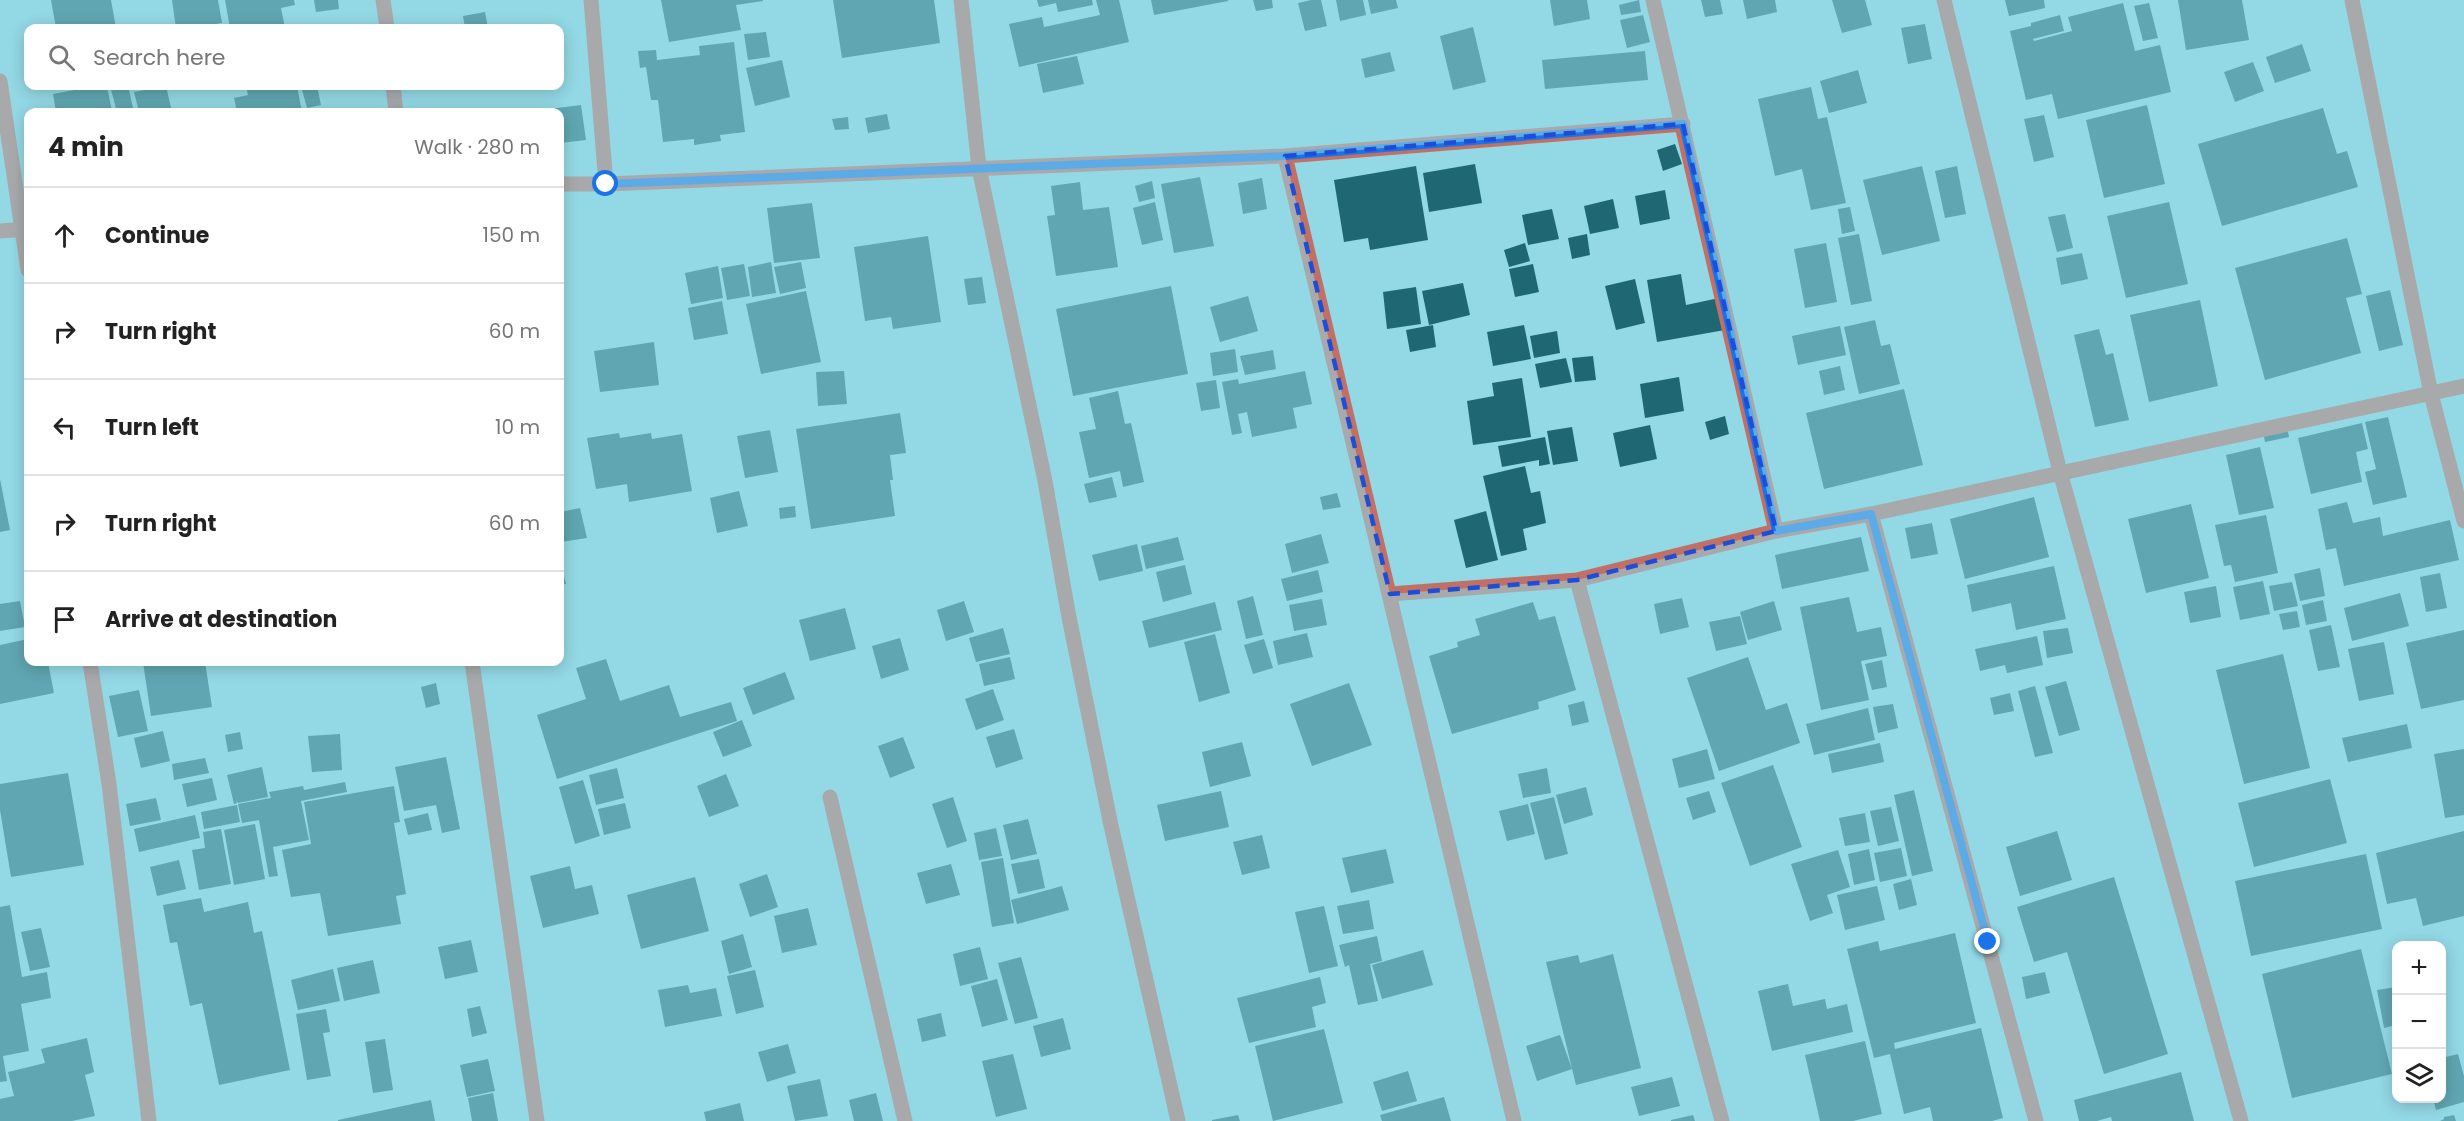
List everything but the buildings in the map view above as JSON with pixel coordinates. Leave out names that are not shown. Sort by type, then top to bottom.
[{"type":"street","points":[[383,0],[386,24]]},
{"type":"street","points":[[591,0],[606,184]]},
{"type":"street","points":[[960,0],[980,168],[1045,481],[1068,612],[1110,821],[1178,1121]]},
{"type":"street","points":[[1653,0],[1776,531]]},
{"type":"street","points":[[1944,0],[2060,472],[2241,1121]]},
{"type":"street","points":[[2352,0],[2431,394],[2464,521]]},
{"type":"street","points":[[0,81],[24,224]]},
{"type":"street","points":[[393,90],[396,108]]},
{"type":"street","points":[[564,184],[1285,156],[1683,124]]},
{"type":"street","points":[[1285,156],[1514,1121]]},
{"type":"street","points":[[0,231],[24,230]]},
{"type":"street","points":[[1390,594],[1577,580],[1776,531],[1871,514],[2464,386]]},
{"type":"street","points":[[1871,514],[2036,1121]]},
{"type":"street","points":[[1577,580],[1722,1121]]},
{"type":"street","points":[[91,666],[109,784],[149,1121]]},
{"type":"street","points":[[473,666],[537,1121]]},
{"type":"street","points":[[830,797],[905,1121]]},
{"type":"highlighted area","points":[[1683,124],[1776,531],[1577,580],[1390,594],[1285,156]]},
{"type":"route","points":[[606,184],[1285,156],[1683,124],[1776,531],[1871,514],[1988,942]]}]
